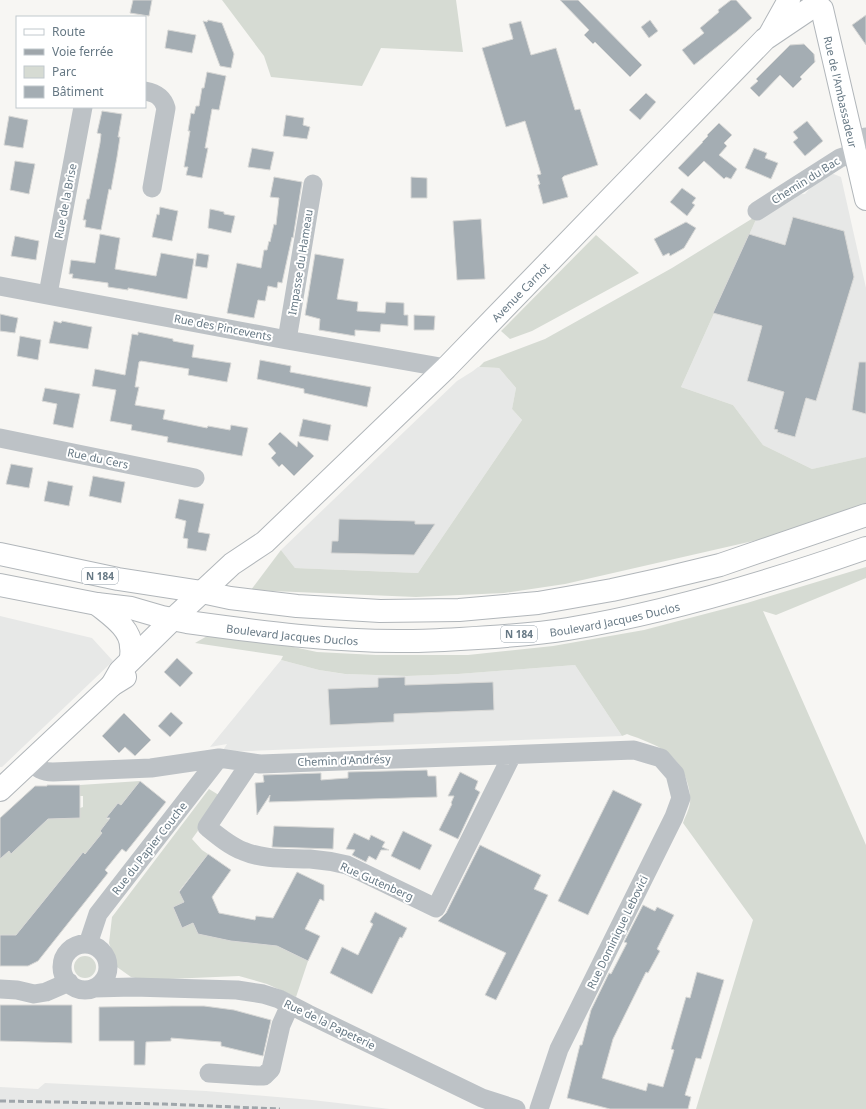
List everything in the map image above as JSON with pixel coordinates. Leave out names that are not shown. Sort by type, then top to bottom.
[{"type":"main road","name":"Avenue Carnot","points":[[769,35],[789,0]]},
{"type":"main road","name":"Avenue Carnot","points":[[195,607],[236,578],[265,542],[446,368],[769,35],[817,4]]},
{"type":"main road","name":"Rue de l'Ambassadeur","points":[[817,4],[858,144],[866,199]]},
{"type":"main road","name":"N 184","points":[[195,607],[280,603],[297,606],[388,611],[459,610],[538,602],[619,589],[720,564],[866,515]]},
{"type":"main road","name":"N 184","points":[[843,556],[866,548]]},
{"type":"main road","name":"Boulevard Jacques Duclos","points":[[0,554],[118,579],[195,607],[340,640],[408,641],[498,637],[566,629],[637,616],[761,583],[843,556]]},
{"type":"main road","points":[[843,556],[866,558]]},
{"type":"main road","name":"Boulevard Jacques Duclos","points":[[0,585],[97,604],[131,608],[195,607]]},
{"type":"main road","name":"N 184","points":[[131,608],[148,602],[239,612],[255,612],[265,610],[280,603]]},
{"type":"main road","points":[[97,604],[124,628],[129,636],[132,646],[131,659]]},
{"type":"main road","points":[[112,685],[120,670],[131,659],[195,607]]},
{"type":"main road","points":[[0,790],[112,685],[126,677],[195,607]]},
{"type":"street","points":[[146,91],[157,94],[162,99],[166,108],[152,188]]},
{"type":"street","name":"Rue de la Brise","points":[[48,294],[83,108]]},
{"type":"street","name":"Chemin du Bac","points":[[757,211],[840,158],[858,144]]},
{"type":"street","name":"Impasse du Hameau","points":[[287,340],[313,184]]},
{"type":"street","name":"Rue des Pincevents","points":[[0,286],[287,340],[446,368]]},
{"type":"street","name":"Rue du Cers","points":[[0,438],[195,478]]},
{"type":"street","name":"Chemin d'Andrésy","points":[[31,761],[44,772],[65,772],[152,768],[220,758],[260,764],[634,750],[661,758]]},
{"type":"street","name":"Rue Gutenberg","points":[[250,763],[207,827],[230,845],[254,855],[271,858],[332,862],[347,865],[436,908],[512,755]]},
{"type":"street","name":"Rue du Papier Couche","points":[[88,944],[98,914],[220,758]]},
{"type":"street","name":"Rue Dominique Lebovici","points":[[539,1109],[559,1049],[674,818],[681,798],[675,774],[661,758]]},
{"type":"street","points":[[80,944],[88,944],[95,946],[102,951],[106,957],[108,965],[105,979],[100,984],[94,988],[80,989],[74,986],[66,975],[64,959],[73,947],[80,944]]},
{"type":"street","points":[[108,965],[133,987]]},
{"type":"street","points":[[8,990],[34,994],[46,992],[66,975]]},
{"type":"street","name":"Rue de la Papeterie","points":[[94,988],[133,987],[249,991],[279,999],[482,1098],[516,1109]]},
{"type":"street","points":[[209,1073],[258,1076],[264,1076],[269,1073],[273,1065],[281,1025],[290,1005]]},
{"type":"shaded area","points":[[831,173],[841,177],[866,288],[866,457],[812,469],[763,445],[733,405],[681,387],[758,215],[789,195],[805,194],[813,185]]},
{"type":"shaded area","points":[[478,367],[499,368],[516,388],[512,409],[522,420],[418,573],[295,568],[281,550],[457,381]]},
{"type":"shaded area","points":[[0,616],[92,638],[113,661],[2,767],[0,767]]},
{"type":"shaded area","points":[[281,660],[319,670],[344,674],[407,676],[458,674],[575,665],[622,736],[222,752],[227,744],[210,747]]},
{"type":"shaded area","points":[[45,1083],[206,1091],[312,1100],[390,1109],[0,1109],[0,1087],[38,1089]]},
{"type":"green space","points":[[222,0],[456,0],[463,52],[381,48],[362,86],[271,77],[264,56]]},
{"type":"green space","points":[[758,215],[681,387],[733,405],[763,445],[812,469],[866,457],[866,505],[792,532],[565,584],[504,593],[416,597],[251,590],[281,550],[295,568],[418,573],[522,420],[512,409],[516,388],[499,368],[479,367],[484,362],[545,339],[672,268]]},
{"type":"green space","points":[[596,235],[639,273],[532,331],[510,339],[501,331]]},
{"type":"green space","points":[[866,567],[866,578],[776,615],[763,611],[866,845],[866,1109],[696,1109],[753,920],[683,823],[688,811],[690,796],[687,782],[681,767],[669,754],[653,744],[627,734],[622,736],[575,665],[458,674],[407,676],[345,674],[319,670],[281,660],[283,656],[195,643],[209,635],[284,645],[317,652],[376,655],[468,655],[553,646],[644,630],[747,603]]},
{"type":"green space","points":[[140,781],[121,805],[118,803],[106,818],[109,820],[100,831],[102,833],[85,854],[83,852],[16,935],[0,935],[0,859],[9,851],[11,854],[48,819],[80,818],[80,808],[83,807],[83,796],[80,796],[80,785]]},
{"type":"green space","points":[[209,789],[222,797],[192,839],[208,854],[179,891],[184,902],[173,907],[182,928],[193,923],[198,934],[231,941],[277,946],[308,961],[296,997],[267,984],[239,976],[145,980],[131,977],[117,967],[109,943],[112,917]]},
{"type":"green space","points":[[81,956],[89,956],[96,963],[96,971],[89,978],[81,978],[74,971],[74,963]]},
{"type":"building","points":[[133,0],[152,0],[149,16],[130,13]]},
{"type":"building","points":[[560,0],[578,0],[642,65],[630,77],[595,42],[593,44],[584,35],[589,30]]},
{"type":"building","points":[[731,0],[736,0],[752,18],[694,65],[682,50],[704,33],[700,28],[719,12],[718,10]]},
{"type":"building","points":[[866,15],[866,45],[852,25]]},
{"type":"building","points":[[208,20],[222,23],[234,54],[231,68],[220,66],[203,21],[207,22]]},
{"type":"building","points":[[650,20],[658,31],[649,38],[641,27]]},
{"type":"building","points":[[521,21],[531,55],[556,48],[575,110],[580,109],[598,165],[564,176],[562,178],[568,197],[543,204],[537,175],[541,174],[525,121],[506,127],[482,48],[513,39],[509,24]]},
{"type":"building","points":[[168,30],[196,35],[192,53],[165,48]]},
{"type":"building","points":[[804,44],[814,54],[815,62],[800,77],[802,79],[793,88],[780,75],[759,97],[750,88],[758,81],[756,79],[790,45]]},
{"type":"building","points":[[207,72],[226,76],[219,110],[212,109],[205,148],[208,148],[202,178],[186,175],[188,167],[184,167],[190,131],[188,131],[191,113],[194,114],[196,106],[199,106],[202,88],[204,88]]},
{"type":"building","points":[[646,93],[656,102],[640,120],[629,110]]},
{"type":"building","points":[[102,111],[122,114],[118,137],[120,137],[117,157],[111,190],[109,189],[101,230],[85,227],[86,220],[83,220],[87,199],[89,199],[100,143],[101,134],[97,133]]},
{"type":"building","points":[[286,115],[304,118],[303,125],[310,127],[307,139],[283,136]]},
{"type":"building","points":[[9,116],[28,120],[23,148],[4,145]]},
{"type":"building","points":[[807,121],[823,141],[805,156],[793,142],[798,138],[793,132]]},
{"type":"building","points":[[719,123],[732,135],[724,143],[727,146],[719,155],[737,169],[731,179],[726,177],[724,179],[704,161],[688,177],[678,168]]},
{"type":"building","points":[[252,148],[274,152],[270,170],[248,167]]},
{"type":"building","points":[[754,148],[767,153],[765,158],[778,163],[771,179],[745,168]]},
{"type":"building","points":[[15,161],[35,164],[29,194],[10,190]]},
{"type":"building","points":[[274,177],[302,182],[293,238],[292,237],[282,283],[278,282],[277,288],[268,286],[265,301],[258,300],[254,318],[227,313],[237,263],[261,268],[264,250],[267,250],[274,224],[276,225],[279,198],[270,197]]},
{"type":"building","points":[[411,177],[427,178],[427,198],[411,198]]},
{"type":"building","points":[[682,188],[696,198],[692,203],[695,205],[687,216],[670,202]]},
{"type":"building","points":[[160,207],[178,211],[172,241],[152,237]]},
{"type":"building","points":[[210,209],[235,216],[231,233],[208,228]]},
{"type":"building","points":[[793,217],[844,231],[854,277],[816,401],[806,398],[795,437],[777,432],[778,430],[774,429],[784,392],[747,381],[762,326],[713,313],[749,234],[785,245]]},
{"type":"building","points":[[481,219],[485,279],[457,280],[453,221]]},
{"type":"building","points":[[686,222],[696,228],[684,248],[670,256],[669,253],[663,256],[654,239]]},
{"type":"building","points":[[100,234],[120,238],[115,269],[156,276],[161,253],[194,259],[187,299],[128,288],[128,290],[108,287],[108,283],[72,278],[73,274],[69,274],[71,260],[95,263]]},
{"type":"building","points":[[15,236],[39,241],[36,260],[11,256]]},
{"type":"building","points":[[197,253],[209,255],[207,268],[195,266]]},
{"type":"building","points":[[315,254],[344,259],[337,299],[358,302],[357,311],[385,313],[386,302],[404,303],[404,315],[408,315],[408,326],[381,324],[380,332],[355,330],[355,336],[319,330],[320,319],[305,315]]},
{"type":"building","points":[[0,314],[18,318],[15,333],[0,331]]},
{"type":"building","points":[[414,315],[435,316],[434,330],[414,330]]},
{"type":"building","points":[[54,321],[61,323],[62,321],[92,327],[88,349],[49,343]]},
{"type":"building","points":[[138,332],[194,345],[192,357],[231,363],[227,382],[188,375],[189,369],[141,361],[139,362],[135,387],[139,387],[135,405],[165,410],[163,419],[207,428],[208,426],[230,430],[231,425],[248,428],[242,456],[167,442],[168,437],[131,430],[132,425],[110,421],[116,390],[92,386],[95,369],[125,375],[132,334],[138,335]]},
{"type":"building","points":[[20,336],[41,340],[38,360],[17,356]]},
{"type":"building","points":[[260,360],[291,366],[290,372],[371,387],[367,407],[304,393],[304,389],[257,379]]},
{"type":"building","points":[[859,362],[866,362],[866,414],[852,410]]},
{"type":"building","points":[[45,388],[80,394],[73,428],[53,424],[57,404],[42,401]]},
{"type":"building","points":[[303,419],[331,425],[328,441],[299,436]]},
{"type":"building","points":[[280,432],[297,447],[298,441],[314,456],[294,476],[282,464],[279,467],[271,458],[276,453],[268,444]]},
{"type":"building","points":[[11,464],[33,468],[29,488],[6,484]]},
{"type":"building","points":[[93,476],[125,482],[121,503],[89,496]]},
{"type":"building","points":[[48,481],[73,486],[69,506],[44,501]]},
{"type":"building","points":[[179,499],[204,504],[198,532],[210,534],[206,551],[187,548],[188,539],[183,538],[186,521],[175,518]]},
{"type":"building","points":[[339,519],[415,521],[415,524],[435,524],[414,555],[331,553],[332,541],[338,541]]},
{"type":"building","points":[[177,658],[193,673],[180,687],[164,672]]},
{"type":"building","points":[[405,677],[405,685],[493,682],[494,710],[394,714],[394,722],[330,725],[328,689],[378,687],[378,678]]},
{"type":"building","points":[[171,712],[183,723],[170,737],[158,726]]},
{"type":"building","points":[[124,713],[151,740],[135,756],[125,747],[119,753],[102,736]]},
{"type":"building","points":[[427,770],[428,776],[436,776],[437,797],[269,802],[270,795],[257,815],[255,783],[264,782],[263,775],[321,773],[321,780],[348,778],[348,772]]},
{"type":"building","points":[[460,772],[478,781],[475,789],[480,792],[458,839],[439,830],[452,804],[451,803],[454,796],[448,796]]},
{"type":"building","points":[[140,781],[166,802],[126,852],[122,849],[105,870],[108,873],[38,961],[28,966],[0,966],[0,935],[16,935],[83,852],[85,854],[102,833],[100,831],[110,818],[106,818],[118,803],[121,805]]},
{"type":"building","points":[[80,785],[80,818],[48,819],[11,854],[9,851],[0,859],[0,818],[35,786]]},
{"type":"building","points":[[613,790],[642,804],[588,915],[558,901]]},
{"type":"building","points":[[274,826],[334,828],[333,849],[272,847]]},
{"type":"building","points":[[403,831],[432,845],[420,870],[391,856]]},
{"type":"building","points":[[354,833],[369,840],[371,835],[385,842],[382,847],[389,850],[381,850],[376,860],[369,856],[366,862],[352,855],[355,850],[346,849]]},
{"type":"building","points":[[480,845],[541,875],[534,889],[548,895],[496,1000],[485,995],[506,953],[438,921],[446,913]]},
{"type":"building","points":[[208,854],[231,870],[212,897],[219,913],[255,920],[256,916],[273,918],[297,872],[324,885],[324,901],[320,899],[305,929],[320,936],[308,961],[277,946],[231,941],[198,934],[193,923],[182,928],[173,907],[184,902],[179,892]]},
{"type":"building","points":[[643,905],[655,911],[657,907],[674,915],[657,949],[660,951],[648,973],[646,972],[613,1039],[602,1078],[646,1091],[648,1083],[663,1087],[674,1050],[671,1049],[686,997],[690,998],[697,972],[724,980],[701,1059],[696,1058],[685,1095],[691,1097],[688,1109],[610,1109],[567,1098],[580,1045],[582,1045],[591,1010],[609,973],[611,974],[627,943],[624,942]]},
{"type":"building","points":[[375,912],[407,928],[402,938],[400,937],[372,994],[330,973],[342,947],[358,955],[373,924],[370,922]]},
{"type":"building","points":[[0,1005],[72,1005],[72,1043],[0,1041]]},
{"type":"building","points":[[204,1006],[234,1010],[271,1020],[263,1056],[221,1046],[221,1042],[171,1038],[171,1041],[146,1042],[145,1065],[134,1065],[134,1041],[99,1041],[99,1007]]},
{"type":"railway","points":[[0,1101],[165,1104],[280,1109]]}]
